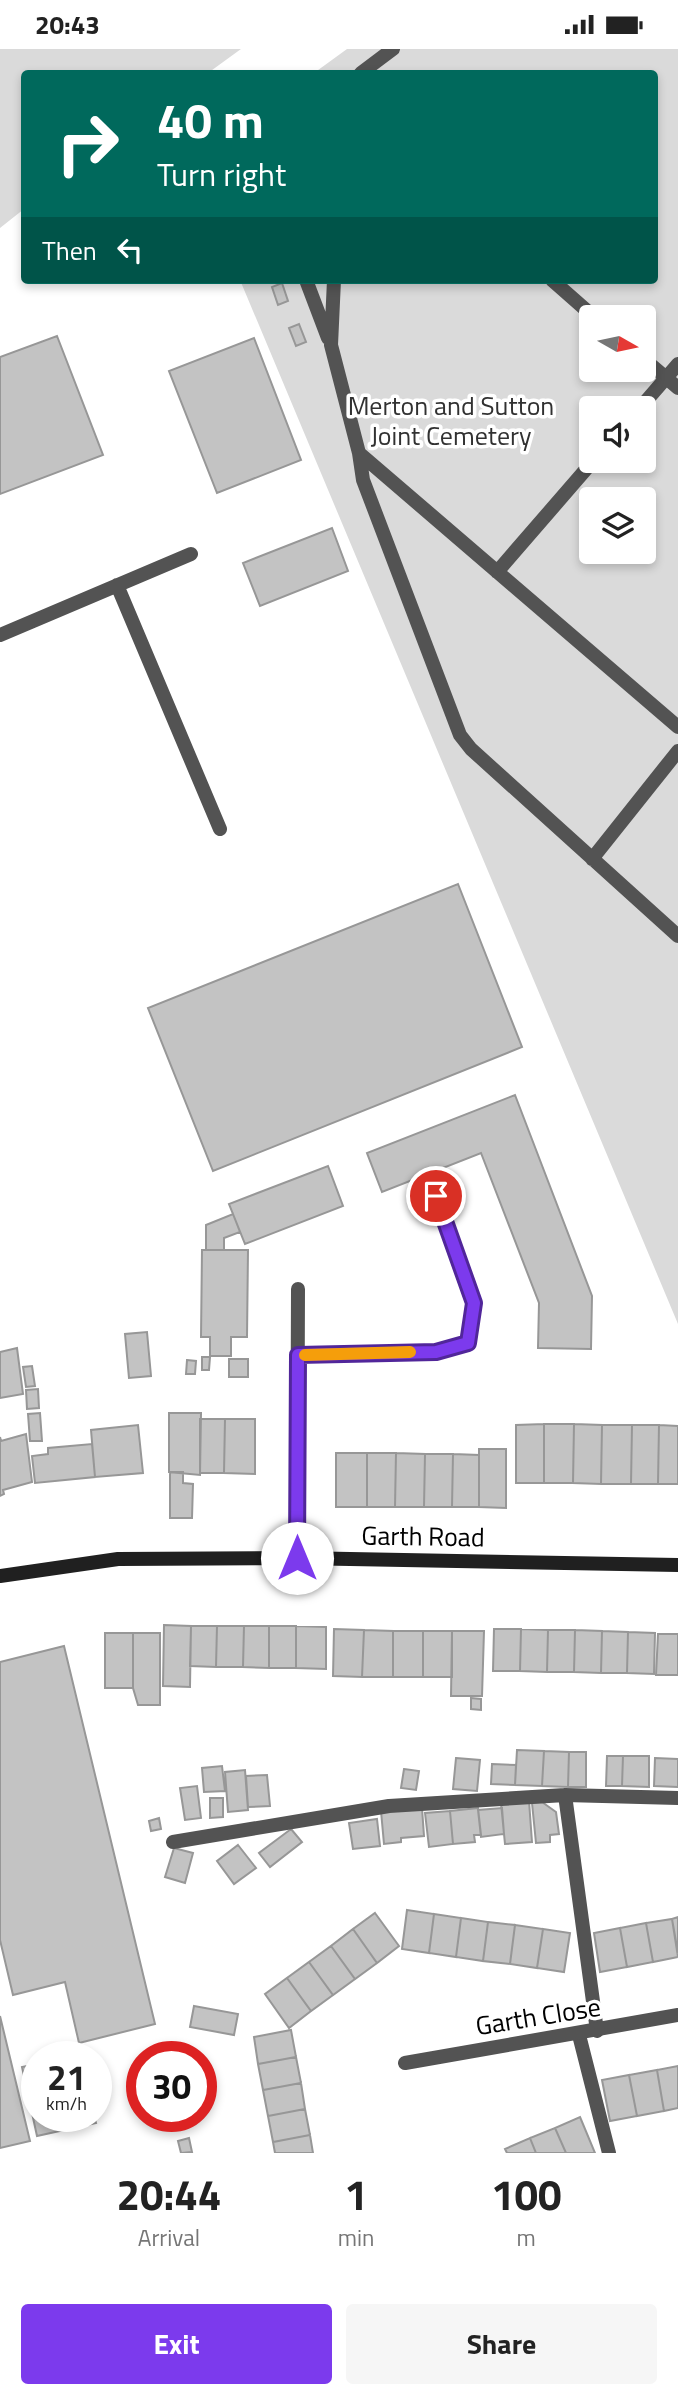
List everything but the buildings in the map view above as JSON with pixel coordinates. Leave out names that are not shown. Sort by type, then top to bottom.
[{"type":"street","points":[[365,70],[393,49]]},
{"type":"street","points":[[308,284],[331,345],[359,453],[363,480],[460,735],[471,749],[678,936]]},
{"type":"street","points":[[331,345],[334,284]]},
{"type":"street","points":[[557,284],[580,305]]},
{"type":"street","points":[[650,396],[678,364]]},
{"type":"street","points":[[656,369],[678,388]]},
{"type":"street","points":[[359,453],[678,727]]},
{"type":"street","points":[[497,572],[583,473]]},
{"type":"street","points":[[0,635],[191,554]]},
{"type":"street","points":[[117,585],[220,829]]},
{"type":"street","points":[[592,859],[678,751]]},
{"type":"street","points":[[298,1355],[436,1352],[468,1343],[474,1303],[436,1196]]},
{"type":"street","points":[[297,1558],[298,1289]]},
{"type":"street","name":"Garth Road","points":[[0,1576],[118,1559],[297,1558],[678,1565]]},
{"type":"street","points":[[565,1795],[597,2031]]},
{"type":"street","points":[[173,1842],[389,1806],[565,1795],[678,1798]]},
{"type":"street","name":"Garth Close","points":[[405,2063],[579,2035],[678,2015]]},
{"type":"street","points":[[579,2035],[609,2153]]},
{"type":"green space","points":[[0,49],[241,49],[212,70],[21,70],[21,211],[0,228]]},
{"type":"green space","name":"Merton and Sutton Joint Cemetery","points":[[347,49],[678,49],[678,1324],[242,284],[658,284],[658,70],[318,70]]},
{"type":"slow traffic","points":[[305,1355],[410,1352]]},
{"type":"route","points":[[297,1558],[298,1355],[436,1352],[468,1343],[474,1303],[436,1196]]}]
